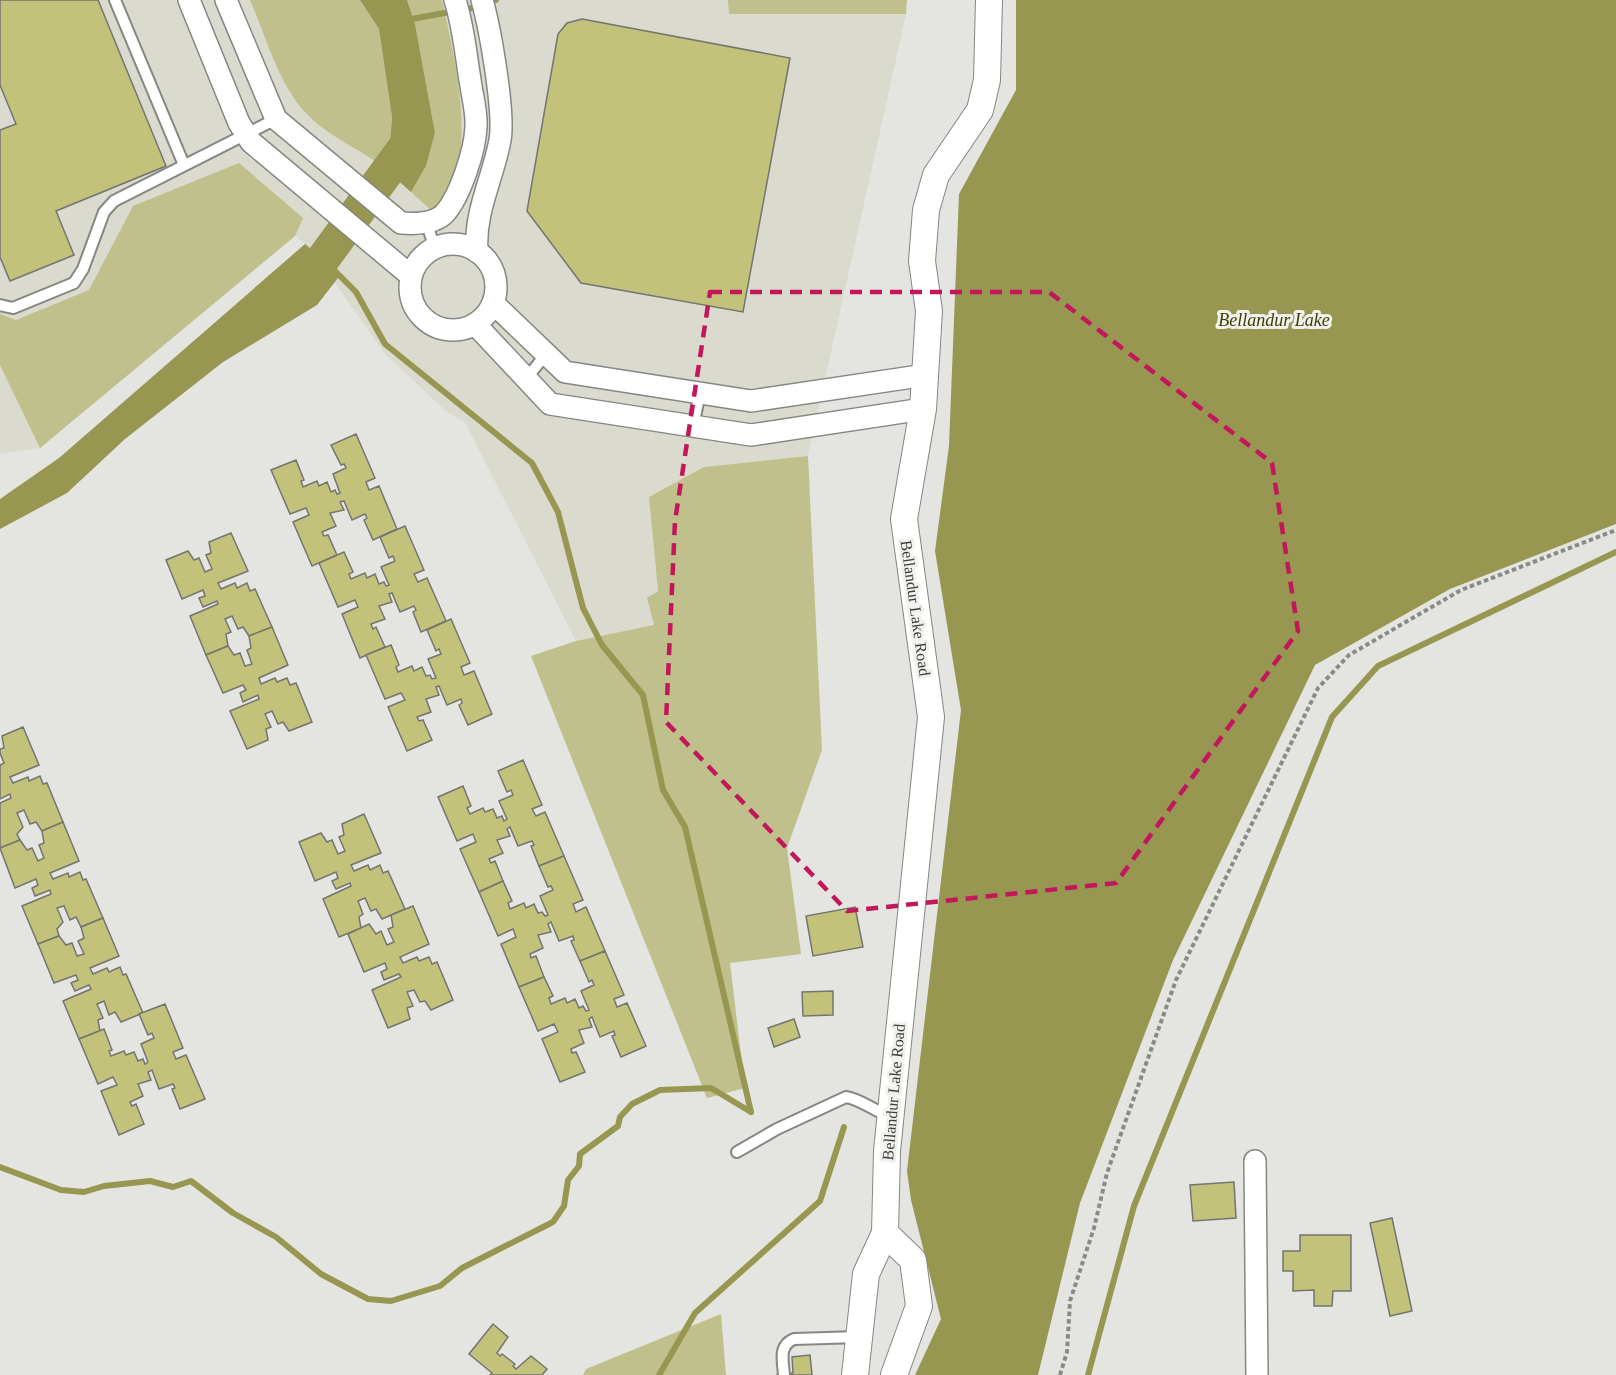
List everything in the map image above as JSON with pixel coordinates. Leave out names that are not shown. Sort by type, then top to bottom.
[{"type":"street","points":[[189,0],[245,135],[411,276]]},
{"type":"street","points":[[226,0],[276,119],[401,223],[426,222],[444,214],[458,188],[472,149],[477,125],[462,27],[455,0]]},
{"type":"street","points":[[477,252],[478,215],[497,156],[502,125],[482,0]]},
{"type":"street","name":"Bellandur Lake Road","points":[[855,1375],[866,1274],[885,1233],[890,1117],[930,717],[904,519],[924,409],[929,311],[922,261],[926,210],[936,175],[980,110],[987,80],[989,0]]},
{"type":"street","points":[[458,244],[477,252],[493,270],[496,292],[493,303],[488,312],[475,324],[451,331],[429,324],[414,307],[410,296],[411,276],[417,262],[435,248],[458,244]]},
{"type":"street","points":[[493,303],[565,372],[751,401],[926,375]]},
{"type":"street","points":[[475,324],[550,404],[751,435],[924,409]]},
{"type":"street","points":[[1255,1161],[1257,1375]]},
{"type":"street","points":[[885,1233],[913,1260],[919,1306],[894,1375]]},
{"type":"lane","points":[[115,0],[184,165]]},
{"type":"lane","points":[[0,305],[13,308],[74,283],[83,269],[107,207],[122,195],[276,119]]},
{"type":"lane","points":[[426,222],[435,248]]},
{"type":"lane","points":[[526,379],[546,354]]},
{"type":"lane","points":[[693,426],[700,393]]},
{"type":"lane","points":[[737,1152],[777,1129],[846,1097],[855,1098],[870,1109],[890,1117]]},
{"type":"lane","points":[[784,1375],[783,1348],[786,1342],[794,1339],[859,1336]]},
{"type":"path","points":[[1060,1375],[1066,1352],[1070,1301],[1094,1228],[1107,1173],[1176,980],[1318,688],[1349,655],[1461,590],[1616,530]]},
{"type":"highlighted area","points":[[710,292],[1049,292],[1272,463],[1298,631],[1116,883],[847,911],[666,722],[675,521]]},
{"type":"shaded area","points":[[0,0],[728,0],[729,14],[906,14],[808,456],[704,467],[649,497],[658,591],[647,599],[654,625],[576,641],[465,422],[447,412],[385,354],[335,283],[341,273],[295,236],[40,448],[0,454]]},
{"type":"green space","points":[[250,0],[360,0],[379,29],[392,117],[390,143],[377,162],[321,127],[296,101],[273,59]]},
{"type":"green space","points":[[407,0],[442,0],[458,80],[461,141],[458,169],[449,193],[433,212],[411,192],[426,166],[435,133],[415,24]]},
{"type":"green space","points":[[728,0],[907,0],[906,14],[729,14]]},
{"type":"green space","points":[[239,163],[303,218],[295,236],[40,448],[0,365],[0,314],[16,320],[89,290],[133,206]]},
{"type":"green space","points":[[808,456],[822,750],[787,848],[801,954],[730,963],[745,1088],[707,1098],[531,656],[576,641],[654,625],[647,598],[658,591],[649,497],[704,467]]},
{"type":"green space","points":[[721,1314],[726,1375],[583,1375],[586,1369]]},
{"type":"water","points":[[360,0],[407,0],[415,24],[435,133],[426,166],[411,192],[377,162],[390,143],[392,117],[379,29]]},
{"type":"water","name":"Bellandur Lake","points":[[1016,0],[1616,0],[1616,524],[1450,589],[1315,665],[1173,960],[1080,1203],[1038,1375],[915,1375],[941,1319],[911,1200],[907,1171],[961,710],[935,551],[949,446],[959,194],[1016,90]]},
{"type":"water","points":[[305,244],[341,274],[317,305],[223,362],[125,439],[67,493],[0,529],[0,499],[59,458]]},
{"type":"building","points":[[0,0],[98,0],[166,166],[56,211],[74,255],[10,281],[0,257],[0,130],[16,124],[0,85]]},
{"type":"building","points":[[582,19],[790,58],[743,312],[581,283],[527,211],[558,34],[567,23]]},
{"type":"building","points":[[356,434],[375,478],[366,482],[369,490],[379,486],[397,529],[373,540],[364,520],[367,518],[365,514],[352,520],[344,501],[340,502],[344,510],[330,513],[336,526],[322,532],[324,536],[328,535],[337,555],[312,566],[293,522],[309,515],[306,508],[290,514],[271,470],[296,460],[304,480],[301,481],[303,487],[317,481],[319,486],[327,482],[331,492],[335,490],[337,494],[340,493],[333,474],[346,468],[344,464],[341,465],[331,445]]},
{"type":"building","points":[[405,526],[424,570],[414,574],[418,582],[427,578],[446,621],[421,632],[413,612],[416,610],[414,606],[400,612],[392,593],[389,594],[392,602],[379,606],[385,619],[371,624],[373,629],[376,627],[385,647],[360,658],[342,614],[358,607],[355,600],[338,607],[319,563],[344,552],[353,572],[349,574],[351,579],[365,573],[367,578],[375,574],[379,584],[384,582],[386,586],[389,585],[381,567],[395,561],[393,556],[389,558],[380,537]]},
{"type":"building","points":[[231,533],[248,571],[218,583],[221,589],[235,583],[237,588],[247,583],[250,591],[255,589],[272,627],[249,636],[243,627],[238,629],[232,616],[225,619],[231,632],[226,634],[228,646],[206,655],[190,616],[218,604],[217,601],[203,607],[199,598],[205,596],[203,590],[182,599],[166,560],[188,551],[194,560],[199,558],[205,572],[212,569],[206,555],[211,553],[209,542]]},
{"type":"building","points":[[451,619],[470,663],[461,667],[464,675],[474,671],[492,714],[468,725],[459,705],[462,703],[461,699],[447,705],[439,686],[436,687],[439,695],[426,699],[431,712],[417,717],[419,721],[423,720],[432,740],[407,751],[388,707],[405,700],[401,693],[385,699],[366,655],[391,645],[399,665],[396,667],[398,672],[412,666],[414,671],[422,667],[426,676],[436,678],[428,659],[441,654],[439,649],[436,651],[427,630]]},
{"type":"building","points":[[272,627],[288,665],[259,678],[261,684],[275,678],[277,682],[287,678],[290,685],[296,683],[312,722],[289,731],[283,722],[278,724],[272,711],[265,714],[271,727],[266,729],[268,740],[247,749],[230,711],[259,699],[258,695],[243,702],[240,693],[246,690],[243,685],[223,693],[206,655],[228,646],[234,655],[240,653],[245,666],[252,664],[247,650],[251,648],[249,636]]},
{"type":"building","points":[[23,727],[39,765],[10,777],[13,783],[28,777],[29,781],[40,776],[43,784],[47,783],[63,822],[42,831],[36,822],[30,824],[24,810],[17,813],[23,827],[17,834],[20,840],[0,848],[0,803],[11,798],[10,794],[0,799],[0,765],[4,763],[0,753],[0,749],[4,748],[2,736]]},
{"type":"building","points":[[523,760],[542,805],[532,809],[536,816],[545,812],[564,856],[539,866],[531,846],[534,845],[532,841],[518,846],[510,827],[507,829],[510,836],[497,840],[503,853],[489,859],[491,863],[495,861],[503,881],[479,892],[460,849],[476,842],[473,834],[457,841],[438,797],[463,786],[471,806],[467,808],[470,814],[483,808],[485,812],[493,809],[497,818],[502,816],[504,821],[507,819],[499,801],[513,795],[511,790],[507,792],[498,771]]},
{"type":"building","points":[[364,814],[381,853],[351,865],[354,871],[368,865],[370,870],[380,865],[383,873],[388,871],[405,909],[382,919],[376,909],[371,911],[365,898],[358,901],[363,914],[359,917],[361,928],[339,937],[323,899],[351,886],[350,883],[336,889],[332,881],[338,878],[336,872],[315,881],[299,842],[321,833],[327,842],[332,840],[338,854],[345,851],[339,837],[344,835],[342,824]]},
{"type":"building","points":[[63,822],[79,861],[50,873],[53,879],[68,873],[69,877],[80,872],[83,880],[86,879],[103,918],[81,927],[76,917],[70,920],[64,906],[57,908],[63,922],[57,929],[59,936],[38,944],[22,906],[51,894],[50,890],[35,896],[32,888],[38,885],[36,879],[15,888],[0,848],[20,840],[27,850],[32,848],[38,861],[44,858],[39,845],[44,843],[42,831]]},
{"type":"building","points":[[564,856],[583,900],[573,904],[576,912],[586,907],[605,951],[580,961],[571,941],[574,940],[573,936],[559,941],[551,922],[548,924],[551,932],[538,935],[543,948],[530,954],[531,958],[536,956],[544,977],[519,987],[501,944],[516,937],[513,929],[498,936],[479,892],[503,881],[512,901],[508,903],[510,909],[524,903],[526,908],[534,904],[538,913],[548,915],[540,896],[553,890],[551,886],[548,887],[539,866]]},
{"type":"building","points":[[413,906],[429,944],[400,957],[403,963],[417,957],[419,961],[429,957],[432,964],[437,962],[453,1000],[431,1010],[425,1001],[420,1002],[414,990],[407,992],[413,1006],[407,1008],[410,1019],[388,1028],[372,990],[401,977],[399,974],[384,980],[381,972],[387,969],[385,963],[364,972],[348,934],[369,924],[376,934],[381,931],[387,945],[394,942],[388,929],[393,927],[391,915]]},
{"type":"building","points":[[855,907],[863,947],[813,956],[806,916]]},
{"type":"building","points":[[103,918],[119,956],[90,968],[93,974],[107,968],[109,972],[120,967],[123,975],[126,974],[143,1013],[121,1022],[115,1012],[109,1015],[104,1001],[97,1004],[103,1018],[98,1020],[100,1031],[79,1039],[63,1001],[91,989],[89,985],[75,991],[71,983],[78,980],[76,975],[54,983],[38,944],[59,936],[66,945],[72,943],[77,956],[84,954],[78,941],[84,938],[81,927]]},
{"type":"building","points":[[605,951],[624,995],[614,999],[617,1007],[627,1003],[646,1046],[621,1057],[612,1036],[615,1035],[614,1031],[600,1037],[592,1017],[589,1019],[592,1027],[579,1030],[584,1043],[571,1049],[572,1053],[576,1052],[585,1072],[560,1082],[542,1039],[558,1032],[554,1024],[538,1031],[519,987],[544,977],[553,996],[549,998],[551,1004],[565,998],[567,1003],[575,999],[579,1008],[583,1006],[586,1011],[589,1010],[581,991],[594,985],[592,980],[589,982],[580,961]]},
{"type":"building","points":[[833,991],[833,1015],[803,1016],[802,992]]},
{"type":"building","points":[[165,1004],[183,1048],[173,1052],[176,1059],[186,1055],[205,1099],[180,1109],[172,1089],[175,1088],[173,1084],[159,1089],[152,1070],[148,1072],[151,1080],[138,1084],[143,1096],[130,1102],[132,1106],[136,1104],[144,1124],[119,1135],[101,1091],[117,1085],[113,1077],[98,1084],[79,1039],[104,1029],[112,1050],[109,1051],[111,1056],[124,1051],[126,1055],[134,1052],[138,1061],[143,1059],[145,1064],[148,1062],[141,1044],[154,1038],[152,1033],[148,1035],[139,1014]]},
{"type":"building","points":[[794,1019],[800,1037],[774,1047],[768,1028]]},
{"type":"building","points":[[1234,1182],[1236,1218],[1193,1221],[1190,1185]]},
{"type":"building","points":[[1392,1218],[1412,1311],[1390,1316],[1370,1223]]},
{"type":"building","points":[[1300,1235],[1351,1235],[1351,1291],[1333,1291],[1332,1306],[1314,1306],[1314,1290],[1293,1291],[1293,1271],[1283,1271],[1283,1251],[1300,1251]]},
{"type":"building","points":[[493,1324],[508,1337],[497,1353],[515,1364],[513,1366],[516,1369],[531,1356],[547,1369],[542,1375],[490,1375],[492,1373],[469,1354]]},
{"type":"building","points":[[810,1355],[812,1375],[776,1375],[793,1373],[792,1357]]},
{"type":"waterway","points":[[406,20],[472,8],[496,0]]},
{"type":"waterway","points":[[287,288],[323,259],[413,136],[412,133]]},
{"type":"waterway","points":[[335,271],[356,292],[385,344],[532,463],[558,512],[583,608],[602,645],[643,695],[663,790],[685,827],[751,1112]]},
{"type":"waterway","points":[[1088,1375],[1134,1206],[1332,717],[1378,666],[1616,552]]},
{"type":"waterway","points":[[0,1167],[61,1190],[84,1192],[104,1186],[150,1181],[173,1187],[191,1181],[233,1213],[276,1237],[321,1274],[368,1299],[391,1301],[440,1286],[462,1268],[553,1222],[564,1206],[568,1180],[579,1166],[580,1154],[618,1126],[620,1117],[632,1104],[660,1090],[711,1088],[751,1112]]},
{"type":"waterway","points":[[659,1375],[695,1313],[820,1201],[844,1127]]}]
